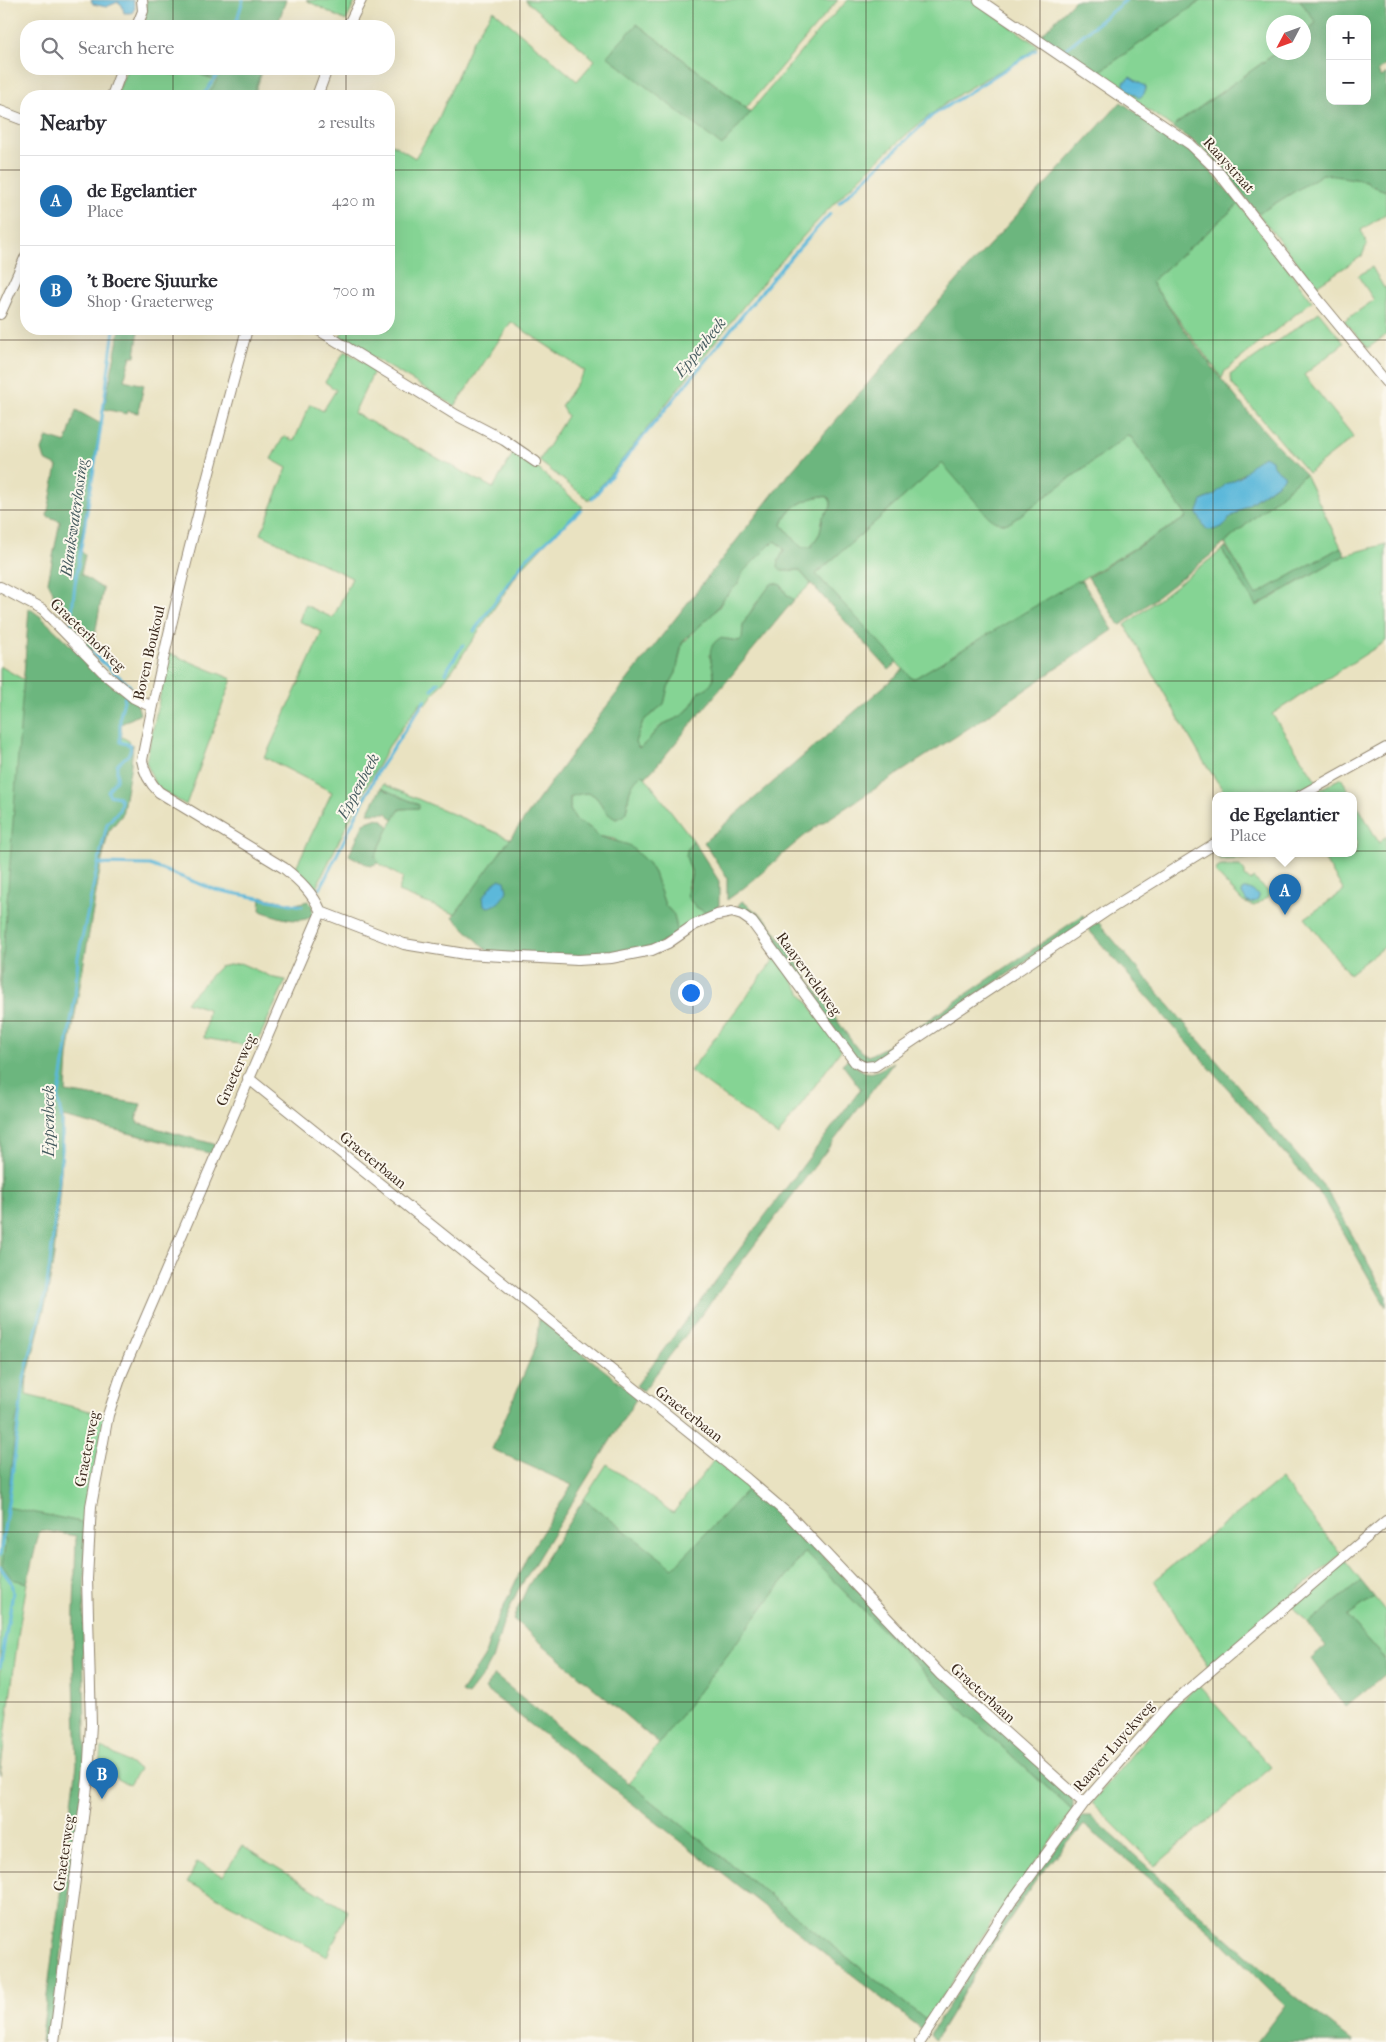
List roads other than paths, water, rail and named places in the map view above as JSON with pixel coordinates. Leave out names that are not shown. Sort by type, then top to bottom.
[{"type":"street","points":[[139,20],[143,11],[142,0]]},
{"type":"street","points":[[351,20],[361,0]]},
{"type":"street","name":"Raaystraat","points":[[979,0],[1190,144],[1216,169],[1320,302],[1386,382]]},
{"type":"street","points":[[114,90],[120,75]]},
{"type":"street","points":[[319,90],[325,75]]},
{"type":"street","points":[[0,111],[20,119]]},
{"type":"street","points":[[0,314],[20,269]]},
{"type":"street","name":"Boven Boukoul","points":[[245,335],[196,519],[152,707],[142,760],[143,768],[150,783],[159,792],[180,807],[284,868],[300,881],[319,907]]},
{"type":"street","points":[[327,335],[431,400],[504,440],[536,462]]},
{"type":"street","name":"Graeterhofweg","points":[[0,588],[43,610],[107,676],[134,698],[152,707]]},
{"type":"street","points":[[1307,792],[1386,748]]},
{"type":"street","name":"Raayerveldweg","points":[[319,907],[404,944],[465,954],[578,960],[611,958],[652,950],[668,943],[694,925],[717,915],[732,912],[742,915],[752,922],[855,1062],[864,1068],[875,1066],[1105,912],[1212,845]]},
{"type":"street","name":"Graeterweg","points":[[54,2042],[88,1779],[91,1724],[87,1579],[91,1506],[108,1415],[122,1373],[319,907]]},
{"type":"street","name":"Graeterbaan","points":[[248,1078],[747,1479],[789,1515],[941,1675],[1084,1803]]},
{"type":"street","name":"Raayer Luyckweg","points":[[920,2042],[1011,1902],[1084,1803],[1168,1707],[1386,1521]]},
{"type":"water","points":[[91,0],[133,0],[135,8],[132,13],[124,13],[122,5],[118,2],[106,7],[93,4]]},
{"type":"water","points":[[1130,77],[1146,87],[1144,94],[1139,98],[1124,87],[1124,82]]},
{"type":"water","points":[[1264,456],[1272,460],[1273,466],[1285,476],[1231,517],[1222,527],[1213,530],[1206,529],[1197,514],[1202,501],[1214,495],[1226,484],[1242,476],[1251,465]]},
{"type":"water","points":[[500,879],[505,881],[507,891],[497,904],[488,907],[484,905],[483,897],[494,883]]},
{"type":"water","points":[[1243,889],[1250,889],[1259,896],[1258,900],[1252,903],[1247,902],[1241,892]]},
{"type":"waterway","name":"Blankwaterlossing","points":[[237,20],[243,0]]},
{"type":"waterway","name":"Eppenbeek","points":[[1048,40],[1063,51],[1126,0]]},
{"type":"waterway","name":"Eppenbeek","points":[[839,203],[933,115],[1036,50]]},
{"type":"waterway","name":"Blankwaterlossing","points":[[207,90],[217,75]]},
{"type":"waterway","name":"Eppenbeek","points":[[592,499],[782,267],[830,214]]},
{"type":"waterway","name":"Blankwaterlossing","points":[[113,335],[100,432],[75,584],[70,629],[92,653],[130,686]]},
{"type":"waterway","name":"Eppenbeek","points":[[474,631],[525,560],[581,510]]},
{"type":"waterway","name":"Eppenbeek","points":[[445,673],[463,645]]},
{"type":"waterway","name":"Eppenbeek","points":[[432,690],[438,682]]},
{"type":"waterway","name":"Blankwaterlossing","points":[[98,864],[107,824],[119,810],[121,802],[119,797],[109,795],[108,791],[117,778],[117,765],[128,755],[131,749],[130,745],[120,742],[120,716],[125,696]]},
{"type":"waterway","name":"Eppenbeek","points":[[320,889],[378,771],[425,700]]},
{"type":"waterway","name":"Eppenbeek","points":[[0,1556],[24,1378],[46,1292],[62,1150],[62,1120],[58,1100],[75,997],[78,957],[98,864],[150,865],[216,890],[302,906]]},
{"type":"waterway","name":"Eppenbeek","points":[[0,1567],[11,1582],[13,1593],[0,1668]]},
{"type":"place","name":"de Egelantier","points":[[1285,915]]},
{"type":"place","name":"'t Boere Sjuurke","points":[[102,1799]]}]
